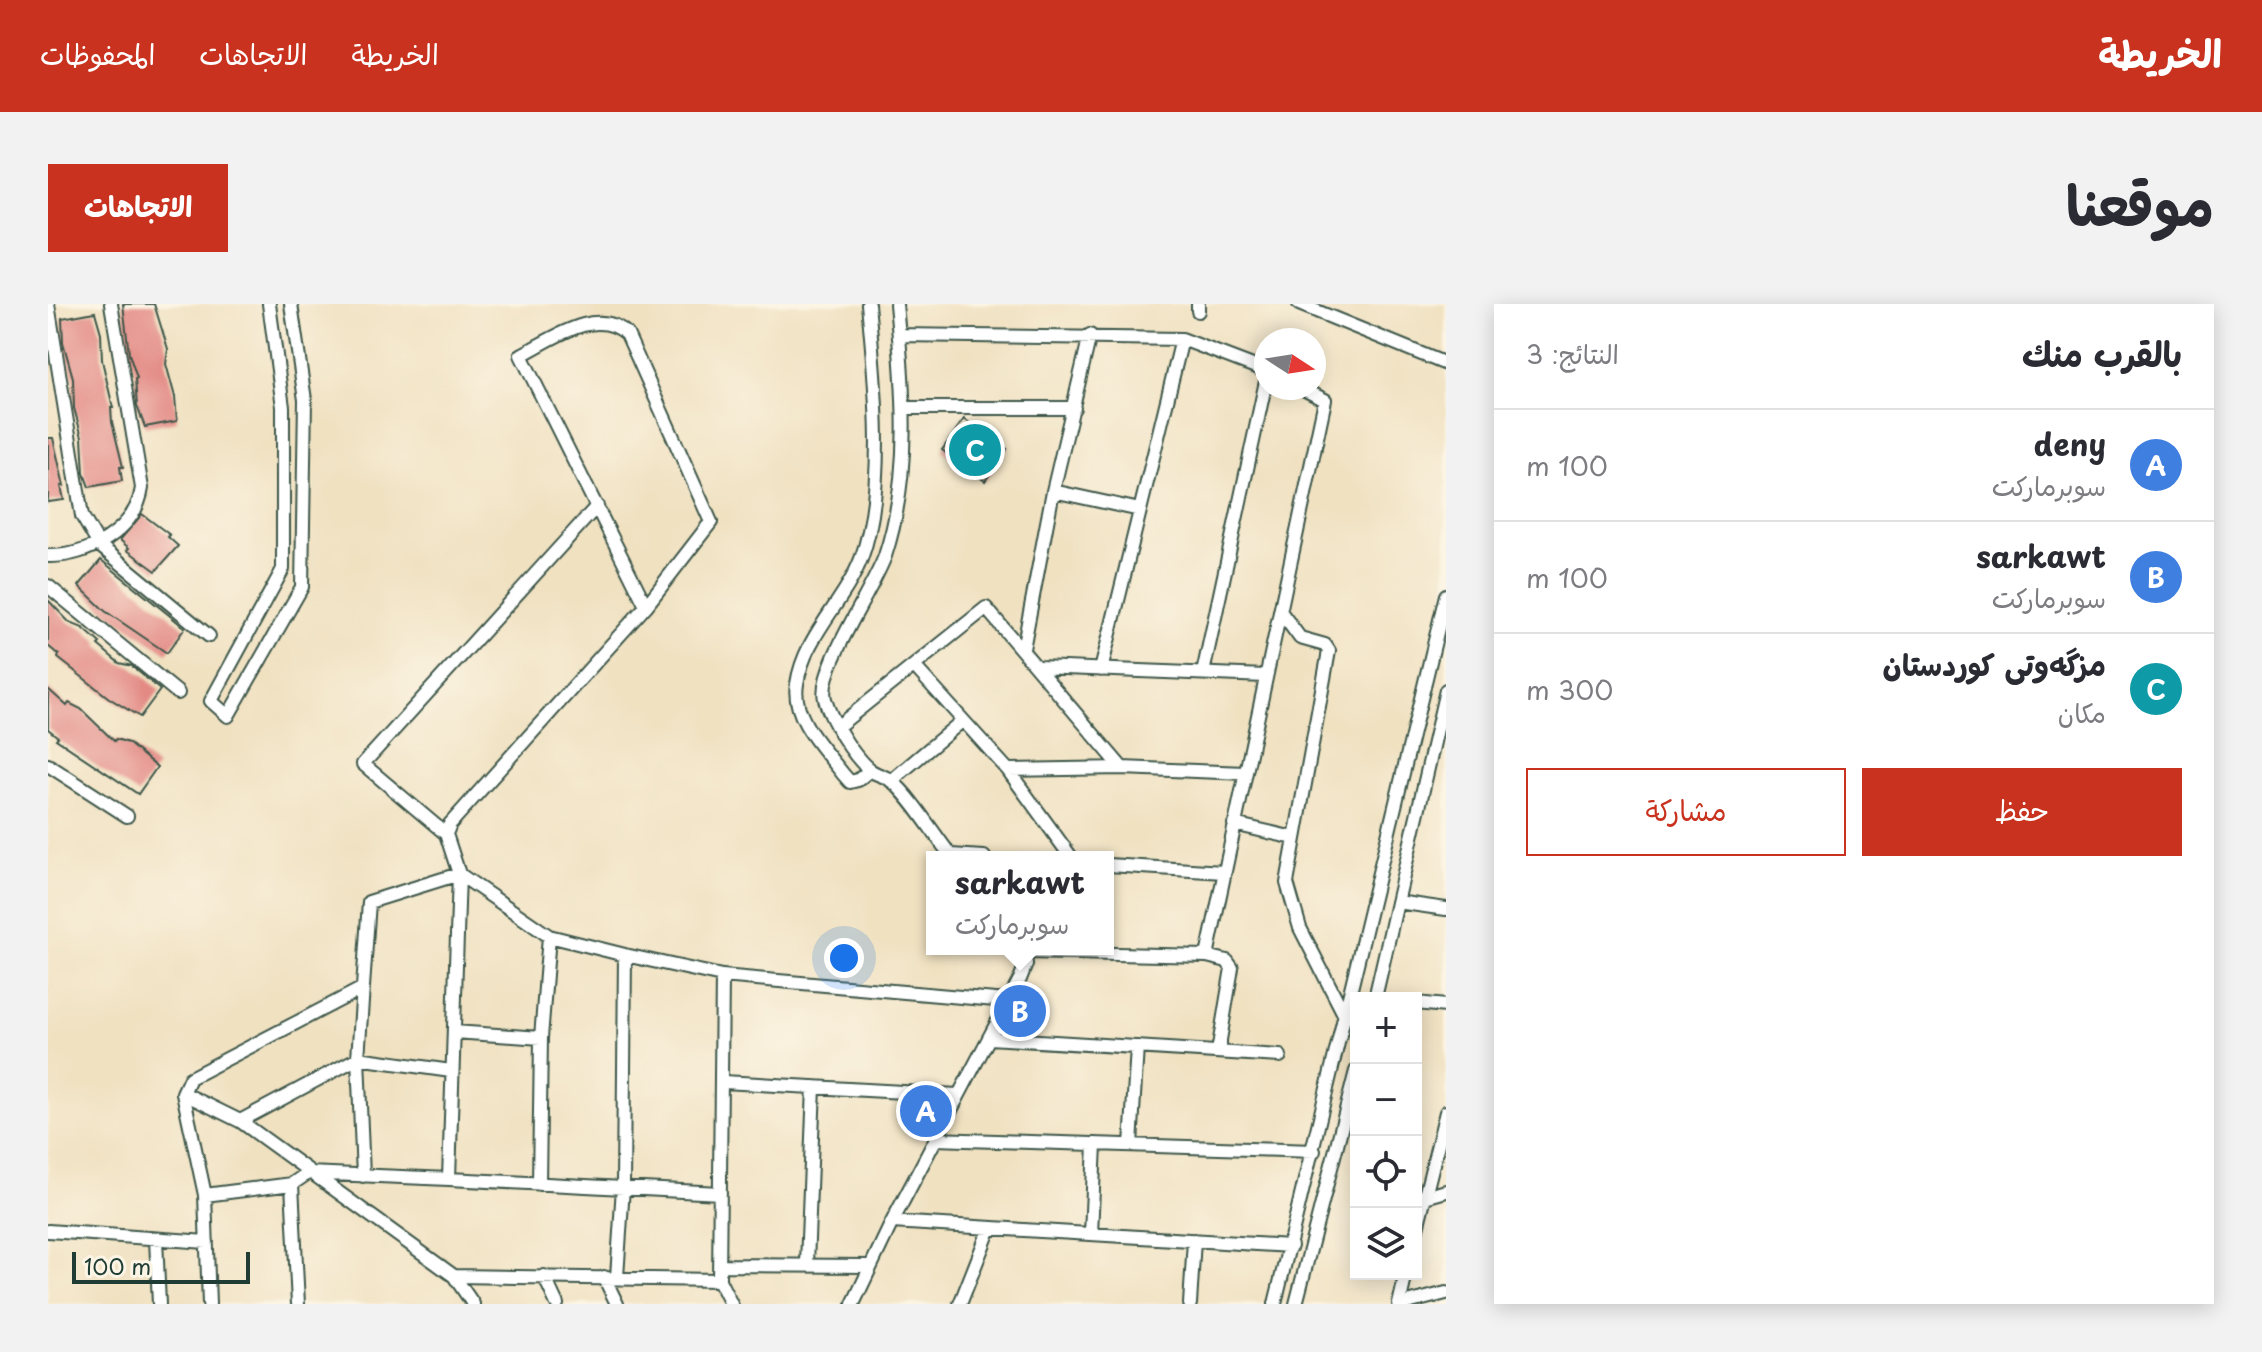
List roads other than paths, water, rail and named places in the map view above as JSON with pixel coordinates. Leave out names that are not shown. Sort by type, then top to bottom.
[{"type":"street","points":[[48,304],[82,516],[99,545],[209,636]]},
{"type":"street","points":[[48,556],[61,557],[99,545],[140,505],[142,488],[111,304]]},
{"type":"street","points":[[269,304],[283,407],[283,569],[211,701],[228,716],[302,587],[305,400],[291,304]]},
{"type":"street","points":[[868,304],[877,434],[871,507],[861,559],[819,628],[796,686],[801,717],[850,782],[858,780],[870,770]]},
{"type":"street","points":[[896,304],[905,408],[902,485],[892,530],[874,583],[824,681],[824,699],[837,727],[870,770],[891,781],[947,851]]},
{"type":"street","points":[[1299,304],[1446,364]]},
{"type":"street","points":[[446,834],[450,824],[646,606],[711,522],[627,334],[615,324],[595,321],[521,355],[646,606]]},
{"type":"street","points":[[899,335],[1090,335],[1182,339],[1254,366]]},
{"type":"street","points":[[1023,649],[1053,491],[1090,335]]},
{"type":"street","points":[[1101,670],[1182,339]]},
{"type":"street","points":[[1203,673],[1262,400]]},
{"type":"street","points":[[1207,956],[1325,400]]},
{"type":"street","points":[[905,408],[1074,408]]},
{"type":"street","points":[[1053,491],[1140,510]]},
{"type":"street","points":[[449,1179],[459,874],[446,834],[363,764],[597,506]]},
{"type":"street","points":[[853,574],[874,583]]},
{"type":"street","points":[[48,586],[178,693]]},
{"type":"street","points":[[1275,1304],[1446,595]]},
{"type":"street","points":[[837,727],[986,608],[1122,768]]},
{"type":"street","points":[[1280,611],[1300,638],[1318,641],[1329,651],[1287,874],[1290,901],[1346,1018]]},
{"type":"street","points":[[915,667],[1008,770],[1067,851]]},
{"type":"street","points":[[1039,667],[1266,676]]},
{"type":"street","points":[[1376,992],[1446,690]]},
{"type":"street","points":[[891,781],[962,721]]},
{"type":"street","points":[[48,765],[127,816]]},
{"type":"street","points":[[1008,770],[1122,768],[1245,773]]},
{"type":"street","points":[[1403,780],[1424,783]]},
{"type":"street","points":[[1234,824],[1294,838]]},
{"type":"street","points":[[1114,865],[1224,872]]},
{"type":"street","points":[[459,874],[549,936],[625,955],[722,976],[1007,1001]]},
{"type":"street","points":[[363,1176],[358,1058],[369,902],[459,874]]},
{"type":"street","points":[[1397,902],[1446,909]]},
{"type":"street","points":[[539,1184],[541,1038],[549,936]]},
{"type":"street","points":[[1114,953],[1207,956],[1227,961],[1232,968],[1218,1052]]},
{"type":"street","points":[[617,1304],[611,1277],[623,1187],[625,955]]},
{"type":"street","points":[[853,1304],[892,1222],[1026,964],[1025,955]]},
{"type":"street","points":[[722,976],[719,1280],[731,1304]]},
{"type":"street","points":[[209,1304],[205,1195],[183,1093],[190,1078],[361,989]]},
{"type":"street","points":[[1422,1004],[1446,1006]]},
{"type":"street","points":[[454,1032],[541,1038]]},
{"type":"street","points":[[989,1038],[1280,1056]]},
{"type":"street","points":[[1131,1145],[1137,1047]]},
{"type":"street","points":[[240,1121],[358,1058],[451,1071]]},
{"type":"street","points":[[723,1082],[958,1095]]},
{"type":"street","points":[[807,1264],[814,1087]]},
{"type":"street","points":[[183,1093],[240,1121],[454,1276],[473,1304]]},
{"type":"street","points":[[1296,1304],[1350,1094]]},
{"type":"street","points":[[1422,1209],[1446,1112]]},
{"type":"street","points":[[935,1139],[1314,1151]]},
{"type":"street","points":[[1091,1234],[1095,1144]]},
{"type":"street","points":[[205,1195],[292,1184],[308,1173],[720,1193]]},
{"type":"street","points":[[292,1184],[298,1304]]},
{"type":"street","points":[[1425,1197],[1446,1191]]},
{"type":"street","points":[[1303,1197],[1322,1200]]},
{"type":"street","points":[[892,1222],[1291,1246]]},
{"type":"street","points":[[960,1304],[990,1228]]},
{"type":"street","points":[[48,1231],[207,1242]]},
{"type":"street","points":[[156,1239],[159,1304]]},
{"type":"street","points":[[1190,1304],[1194,1240]]},
{"type":"street","points":[[719,1265],[870,1266]]},
{"type":"street","points":[[454,1276],[719,1280]]},
{"type":"street","points":[[544,1276],[557,1304]]},
{"type":"street","points":[[1405,1280],[1401,1304],[1446,1293]]},
{"type":"place","name":"مزگەوتی کوردستان","points":[[975,450]]},
{"type":"place","name":"sarkawt","points":[[1020,1011]]},
{"type":"place","name":"deny","points":[[926,1111]]}]
